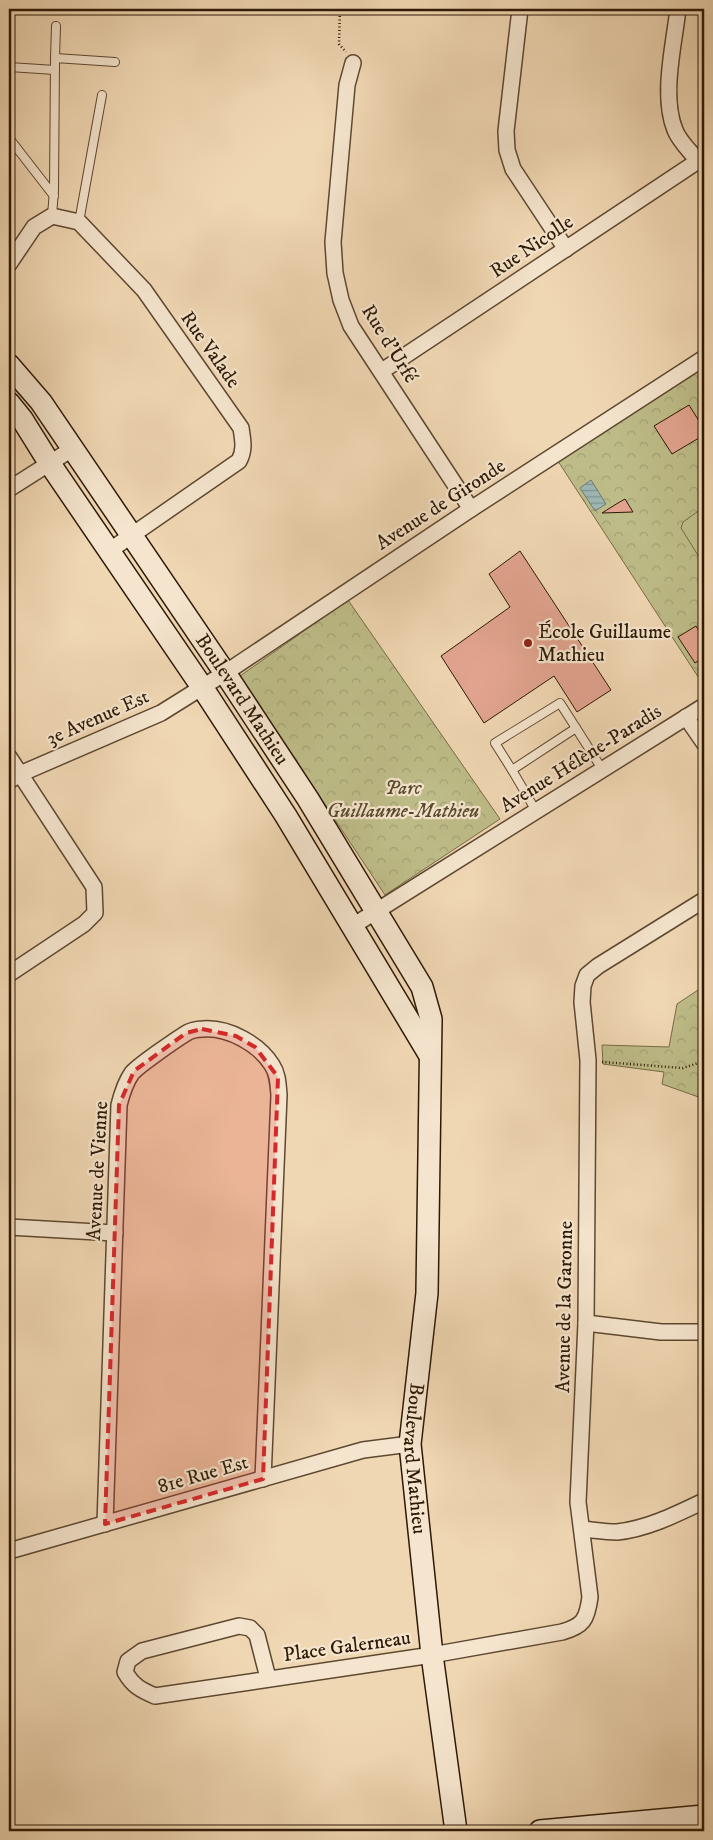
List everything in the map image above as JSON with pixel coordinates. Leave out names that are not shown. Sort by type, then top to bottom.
[{"type":"street","points":[[520,9],[506,131],[507,150],[513,169],[566,248]]},
{"type":"street","points":[[678,9],[668,95],[670,115],[676,132],[701,159]]},
{"type":"street","name":"Rue d'Urfé","points":[[353,63],[347,85],[333,242],[334,273],[340,300],[351,326],[471,509]]},
{"type":"street","name":"Rue Nicolle","points":[[382,371],[701,159]]},
{"type":"street","points":[[9,264],[34,227],[52,216],[79,222]]},
{"type":"street","name":"Rue Valade","points":[[79,222],[144,290],[241,428],[244,442],[243,453],[239,461],[109,551]]},
{"type":"street","name":"Avenue de Gironde","points":[[202,687],[704,358]]},
{"type":"street","name":"Boulevard Mathieu","points":[[9,365],[41,402],[225,673],[308,799],[422,987],[431,1019],[427,1293],[410,1444],[432,1655],[456,1831]]},
{"type":"street","name":"Boulevard Mathieu","points":[[9,403],[22,419],[50,464],[202,687],[286,816],[429,1054]]},
{"type":"street","points":[[9,489],[72,449]]},
{"type":"street","name":"3e Avenue Est","points":[[14,778],[161,713],[202,687]]},
{"type":"street","name":"Avenue Hélène-Paradis","points":[[351,926],[704,706]]},
{"type":"street","points":[[686,717],[704,744]]},
{"type":"street","points":[[9,757],[14,778],[94,887],[94,913],[84,924],[9,974]]},
{"type":"street","name":"Avenue de la Garonne","points":[[432,1655],[562,1632],[575,1628],[584,1621],[588,1610],[590,1597],[578,1502],[586,1324],[588,1060],[582,1002],[583,986],[587,976],[598,966],[704,900]]},
{"type":"street","name":"Avenue de Vienne","points":[[105,1524],[119,1105],[126,1082],[134,1071],[186,1033],[202,1029],[214,1029],[236,1036],[255,1047],[272,1064],[278,1077],[279,1095],[263,1479]]},
{"type":"street","points":[[9,1227],[115,1233]]},
{"type":"street","points":[[586,1324],[661,1332],[704,1332]]},
{"type":"street","name":"81e Rue Est","points":[[9,1551],[363,1450],[410,1444]]},
{"type":"street","points":[[582,1529],[616,1532],[639,1527],[665,1519],[704,1501]]},
{"type":"street","name":"Place Galerneau","points":[[268,1678],[257,1635],[250,1628],[239,1626],[142,1651],[128,1661],[125,1672],[131,1682],[141,1690],[155,1696],[432,1655]]},
{"type":"street","points":[[540,1831],[704,1816]]},
{"type":"lane","points":[[52,216],[54,196],[56,26]]},
{"type":"lane","points":[[55,58],[115,62]]},
{"type":"lane","points":[[9,67],[55,70]]},
{"type":"lane","points":[[79,222],[102,95]]},
{"type":"lane","points":[[9,138],[54,196]]},
{"type":"lane","points":[[536,812],[496,743],[560,703],[602,769]]},
{"type":"lane","points":[[512,770],[576,728]]},
{"type":"path","points":[[340,9],[339,44],[353,63]]},
{"type":"path","points":[[588,1060],[683,1068],[704,1061]]},
{"type":"highlighted area","points":[[202,1029],[236,1036],[255,1047],[278,1077],[263,1479],[105,1524],[119,1105],[134,1071],[186,1033]]},
{"type":"green space","points":[[704,358],[704,686],[554,455]]},
{"type":"green space","points":[[704,507],[704,565],[681,528],[683,522]]},
{"type":"green space","name":"Parc Guillaume-Mathieu","points":[[348,600],[500,819],[385,895],[240,676]]},
{"type":"green space","points":[[704,986],[704,1099],[662,1084],[664,1072],[603,1064],[602,1045],[669,1047],[677,1004]]},
{"type":"water","points":[[591,480],[606,504],[595,511],[580,488]]},
{"type":"building","points":[[689,405],[704,429],[704,435],[672,454],[654,426]]},
{"type":"building","points":[[625,499],[633,512],[602,513],[618,503]]},
{"type":"building","points":[[520,551],[611,690],[577,712],[554,676],[484,723],[441,656],[510,607],[489,574]]},
{"type":"building","points":[[696,626],[704,639],[704,657],[695,663],[678,637]]},
{"type":"place","name":"École Guillaume Mathieu","points":[[528,643]]}]
